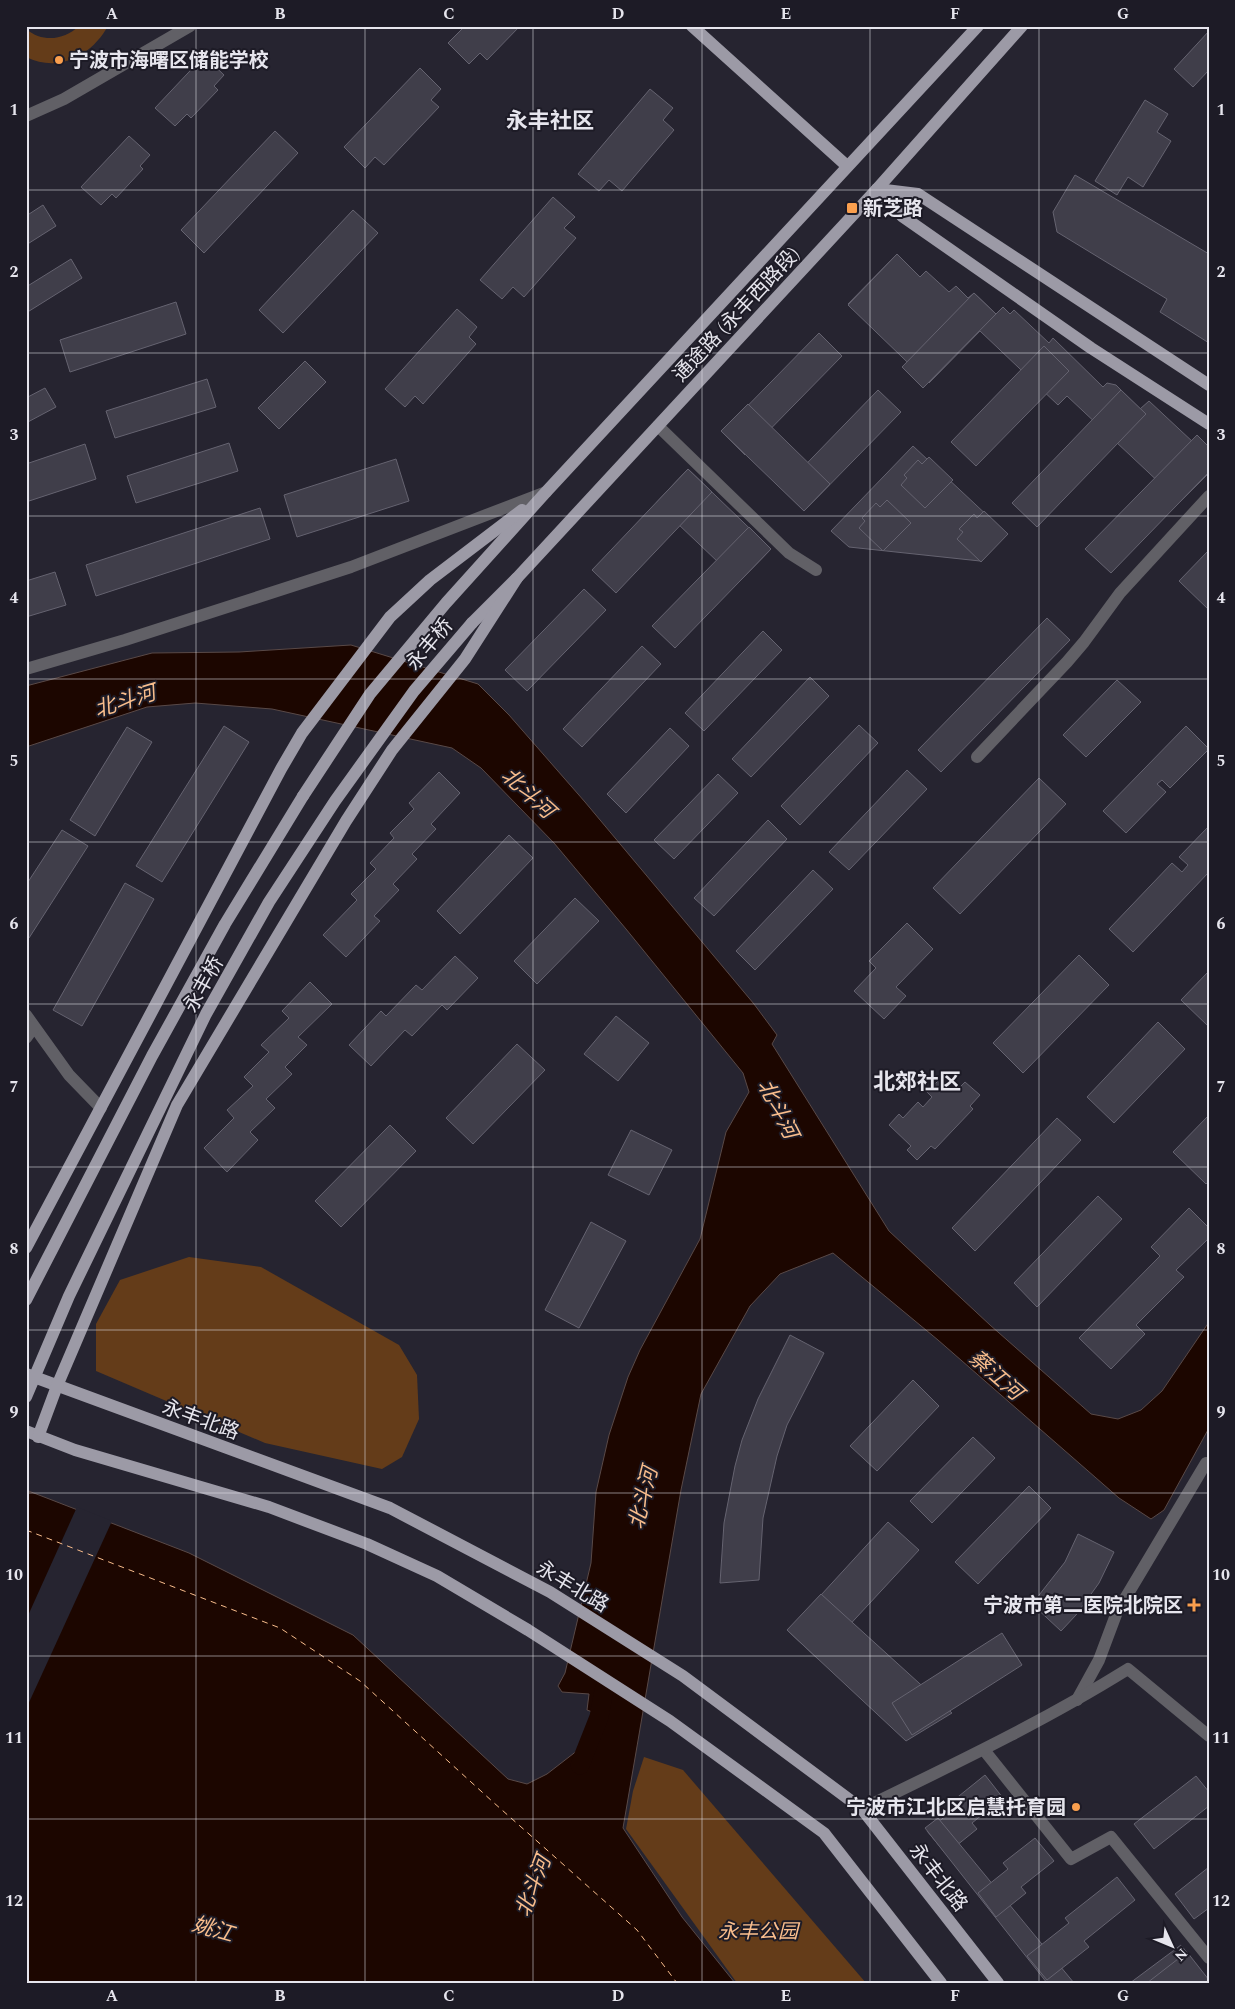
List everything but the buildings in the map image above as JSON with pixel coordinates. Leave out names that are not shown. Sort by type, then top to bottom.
[{"type":"main road","points":[[692,26],[847,166]]},
{"type":"main road","name":"通途路 (永丰西路段)","points":[[446,603],[546,492],[978,26]]},
{"type":"main road","name":"通途路 (永丰西路段)","points":[[472,623],[517,578],[877,189],[1022,26]]},
{"type":"main road","points":[[877,189],[918,194],[1209,385]]},
{"type":"main road","points":[[877,189],[902,216],[1091,348],[1209,424]]},
{"type":"main road","points":[[26,1248],[281,769],[302,733],[390,617],[430,580],[546,492]]},
{"type":"main road","points":[[38,1436],[57,1386],[177,1105],[346,821],[392,750],[465,659],[517,578]]},
{"type":"main road","name":"永丰桥","points":[[26,1300],[152,1056],[225,924],[303,796],[370,694],[446,603]]},
{"type":"main road","name":"永丰桥","points":[[26,1398],[68,1296],[206,1014],[270,902],[335,801],[414,691],[472,623]]},
{"type":"main road","name":"永丰北路","points":[[26,1374],[390,1508],[550,1592],[683,1676],[862,1809],[998,1983]]},
{"type":"main road","points":[[26,1431],[75,1450],[269,1507],[367,1544],[437,1576],[528,1630],[670,1722],[824,1832],[941,1983]]},
{"type":"street","points":[[26,116],[64,99],[190,26]]},
{"type":"street","points":[[658,426],[790,553],[816,570]]},
{"type":"street","points":[[26,669],[125,640],[351,567],[546,492]]},
{"type":"street","points":[[977,757],[1072,655],[1120,593],[1209,496]]},
{"type":"street","points":[[26,1015],[30,1033],[101,1108]]},
{"type":"street","points":[[1076,1701],[1099,1660],[1118,1612],[1208,1462]]},
{"type":"street","points":[[862,1809],[984,1750],[1076,1701],[1128,1669],[1209,1736]]},
{"type":"street","points":[[984,1750],[1071,1859],[1111,1837],[1209,1958]]},
{"type":"green space","points":[[79,26],[108,26],[93,46],[73,59],[50,63],[26,57],[26,29],[39,36],[53,38],[67,34]]},
{"type":"green space","points":[[189,1257],[261,1267],[399,1345],[417,1375],[419,1419],[402,1457],[382,1469],[265,1443],[96,1371],[96,1324],[120,1280]]},
{"type":"green space","name":"永丰公园","points":[[644,1757],[683,1770],[866,1983],[737,1983],[626,1829],[633,1791]]},
{"type":"water","points":[[351,645],[478,684],[509,715],[585,802],[754,1004],[777,1035],[772,1044],[889,1231],[990,1325],[1091,1414],[1118,1419],[1141,1410],[1162,1391],[1209,1322],[1209,1428],[1164,1510],[1151,1519],[1119,1498],[938,1340],[833,1253],[780,1274],[750,1306],[701,1394],[681,1490],[623,1828],[682,1917],[735,1983],[26,1983],[26,1490],[189,1553],[353,1635],[508,1779],[527,1784],[547,1774],[600,1733],[606,1720],[603,1716],[587,1710],[589,1694],[562,1692],[558,1686],[565,1673],[591,1563],[596,1492],[609,1435],[628,1377],[640,1350],[700,1239],[726,1132],[749,1092],[743,1073],[554,843],[481,768],[452,748],[272,709],[195,703],[147,707],[26,747],[26,686],[152,653],[239,652]]},
{"type":"pier","points":[[77,1507],[112,1521],[26,1709],[26,1620]]},
{"type":"waterway","name":"北斗河","points":[[580,1765],[599,1717],[604,1690]]},
{"type":"ferry route","points":[[26,1530],[280,1628],[360,1681],[637,1930],[677,1983]]},
{"type":"place","name":"宁波市海曙区储能学校","points":[[59,60]]},
{"type":"place","name":"新芝路","points":[[852,208]]},
{"type":"place","name":"宁波市第二医院北院区","points":[[1194,1605]]},
{"type":"place","name":"宁波市江北区启慧托育园","points":[[1076,1807]]},
{"type":"district","name":"永丰社区","points":[[550,120]]},
{"type":"district","name":"北郊社区","points":[[917,1081]]},
{"type":"water label","name":"蔡江河","points":[[996,1375]]},
{"type":"water label","name":"姚江","points":[[213,1929]]}]
